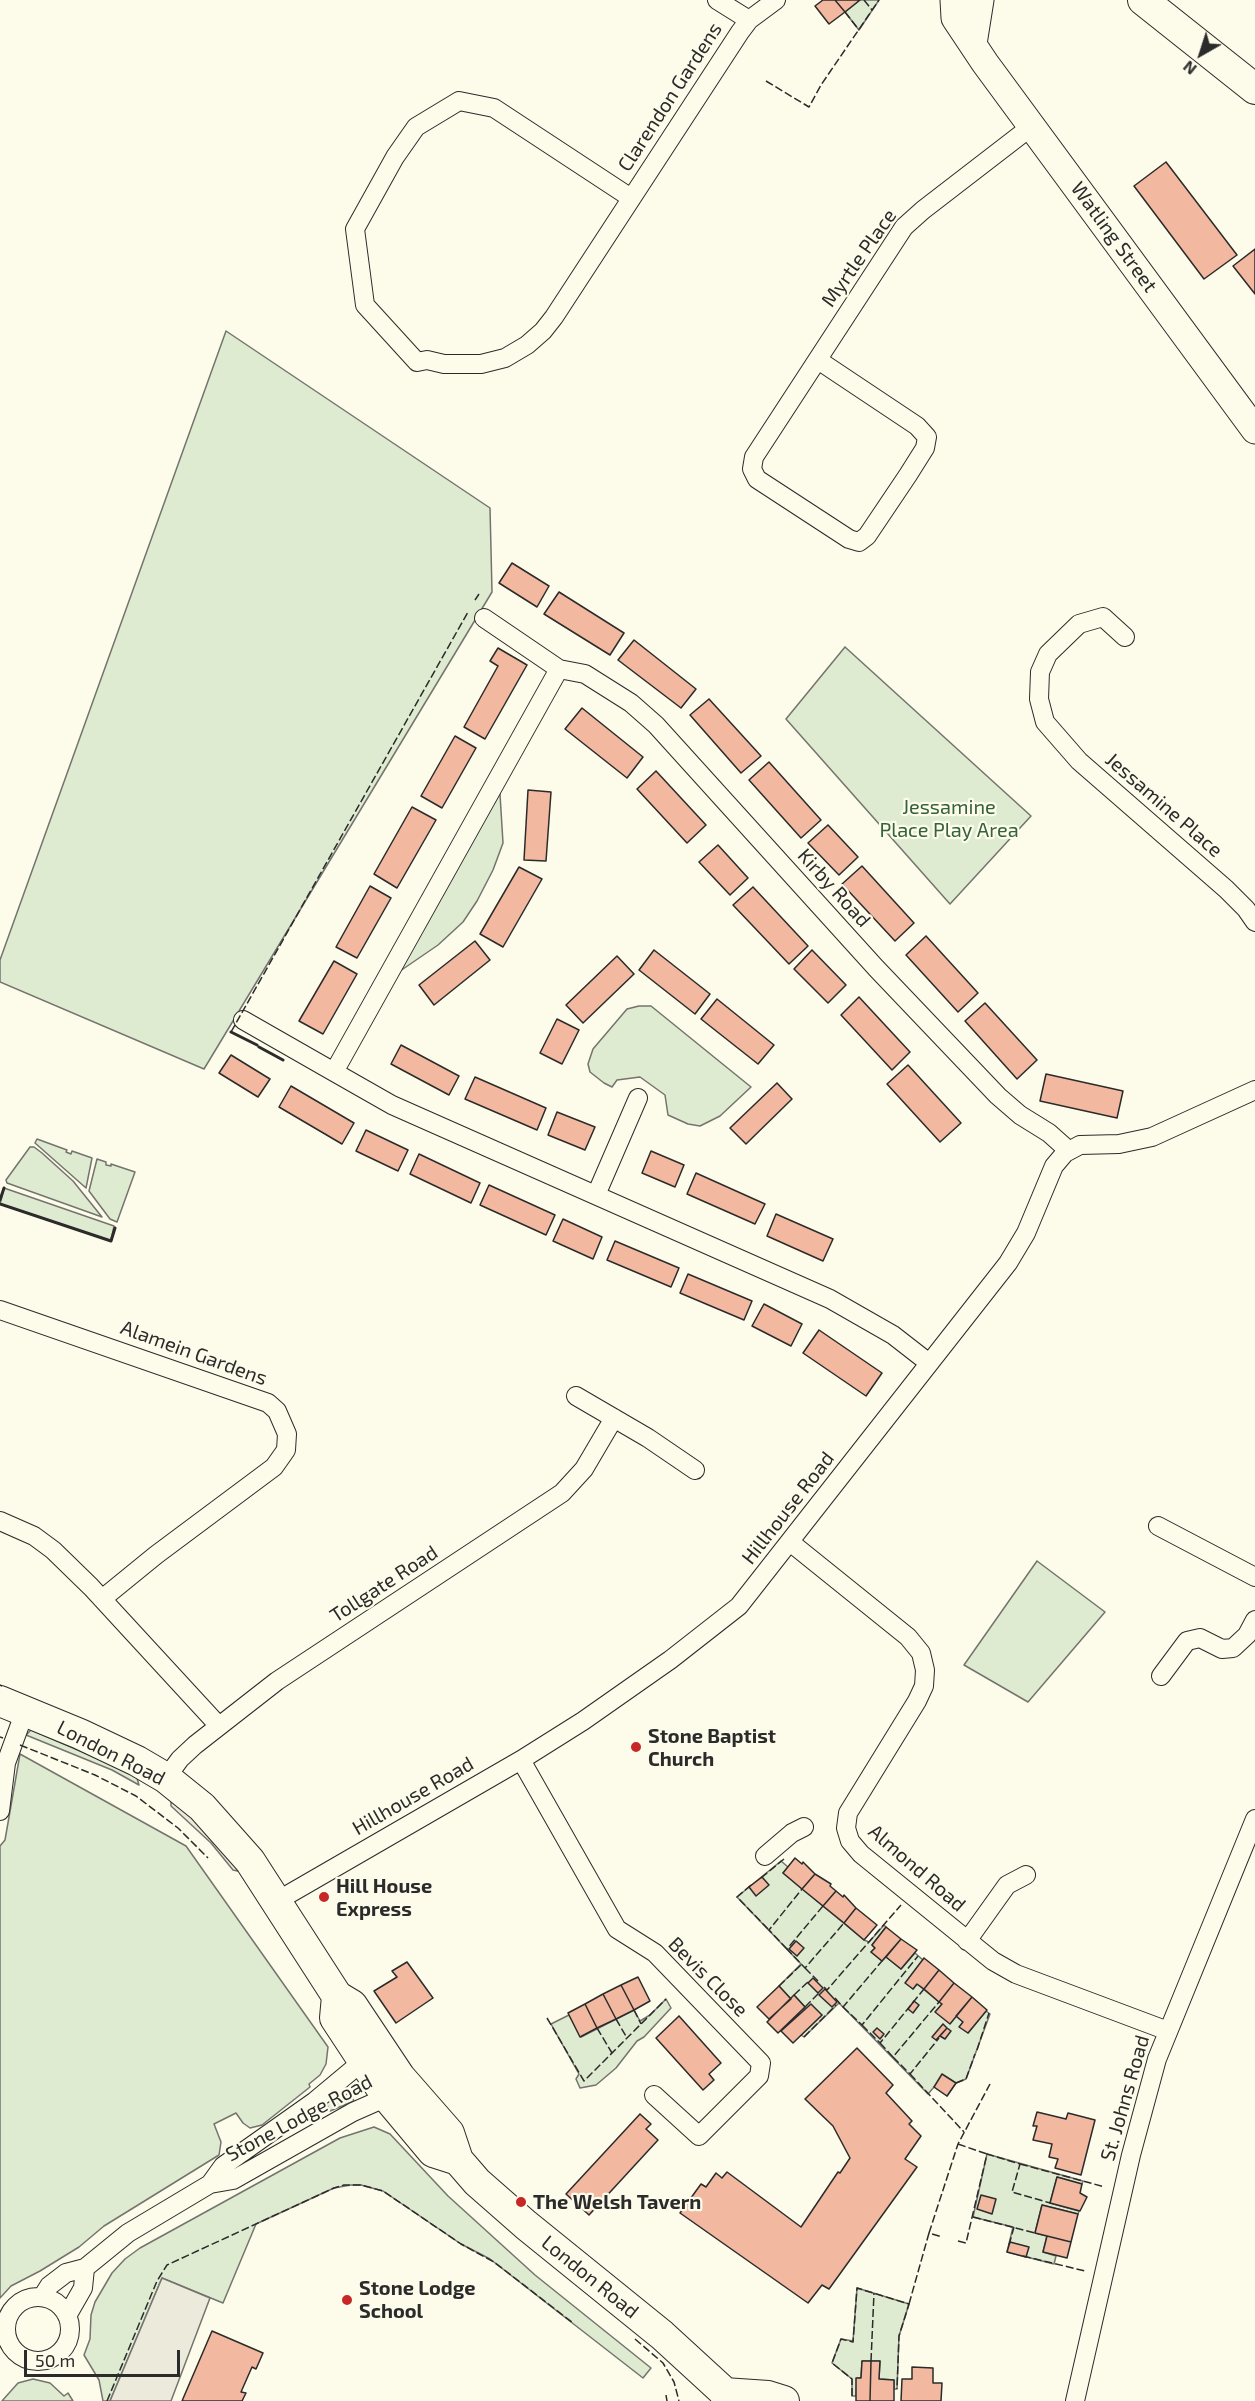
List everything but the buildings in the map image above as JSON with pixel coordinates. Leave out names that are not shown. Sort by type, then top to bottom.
[{"type":"main road","name":"Watling Street","points":[[954,0],[955,18],[973,44],[1255,430]]},
{"type":"main road","points":[[973,44],[980,0]]},
{"type":"main road","points":[[1143,0],[1255,89]]},
{"type":"main road","name":"London Road","points":[[12,1706],[119,1752],[166,1778],[202,1807],[232,1839],[277,1901],[337,1996],[335,2018],[371,2055],[394,2087],[449,2133],[458,2160],[477,2182],[692,2361],[726,2399],[768,2396],[784,2401]]},
{"type":"street","points":[[717,0],[749,20]]},
{"type":"street","name":"Clarendon Gardens","points":[[631,198],[494,108],[459,101],[416,127],[395,157],[355,229],[365,305],[417,362],[427,360],[444,364],[472,364],[505,358],[527,345],[543,331],[749,20],[776,0]]},
{"type":"street","name":"Myrtle Place","points":[[818,360],[922,429],[927,437],[925,448],[908,475],[867,536],[859,542],[849,539],[757,478],[752,471],[754,457],[904,227],[1032,126]]},
{"type":"street","name":"Jessamine Place","points":[[1125,637],[1103,617],[1080,624],[1048,654],[1040,672],[1039,699],[1045,722],[1079,761],[1226,889],[1255,922]]},
{"type":"street","name":"Kirby Road","points":[[483,618],[559,669],[585,674],[631,703],[656,725],[876,968],[998,1096],[1020,1115],[1049,1133],[1068,1150]]},
{"type":"street","points":[[334,1072],[559,669]]},
{"type":"street","points":[[243,1020],[392,1105],[831,1299],[893,1335],[929,1363]]},
{"type":"street","points":[[1068,1150],[1080,1145],[1119,1144],[1152,1137],[1255,1090]]},
{"type":"street","points":[[596,1195],[638,1098]]},
{"type":"street","name":"Hillhouse Road","points":[[277,1901],[584,1721],[719,1623],[748,1597],[1012,1257],[1026,1233],[1056,1162],[1068,1150]]},
{"type":"street","name":"Alamein Gardens","points":[[0,1310],[262,1401],[274,1407],[287,1434],[286,1450],[274,1467],[156,1555],[102,1599]]},
{"type":"street","points":[[576,1396],[695,1470]]},
{"type":"street","name":"Tollgate Road","points":[[166,1778],[180,1759],[219,1726],[303,1664],[562,1493],[584,1469],[614,1418]]},
{"type":"street","points":[[0,1521],[34,1536],[52,1550],[102,1599],[219,1726]]},
{"type":"street","points":[[1158,1526],[1255,1577]]},
{"type":"street","name":"Almond Road","points":[[790,1542],[908,1637],[921,1653],[925,1670],[924,1686],[917,1701],[848,1813],[846,1828],[850,1841],[861,1854],[993,1961],[1016,1974],[1168,2031]]},
{"type":"street","points":[[1161,1676],[1187,1641],[1200,1638],[1222,1649],[1233,1648],[1247,1635],[1255,1620]]},
{"type":"street","points":[[0,1811],[12,1706]]},
{"type":"street","name":"Bevis Close","points":[[521,1760],[617,1929],[655,1953],[762,2063],[759,2076],[699,2136],[654,2095]]},
{"type":"street","name":"St. Johns Road","points":[[1075,2401],[1131,2155],[1157,2059],[1255,1819]]},
{"type":"street","points":[[765,1856],[792,1833],[804,1827]]},
{"type":"street","points":[[967,1941],[1007,1885],[1026,1875]]},
{"type":"street","name":"Stone Lodge Road","points":[[210,2184],[224,2166],[315,2101],[371,2055]]},
{"type":"street","name":"Stone Lodge Road","points":[[85,2268],[83,2288],[68,2316],[70,2325],[67,2342],[56,2355],[37,2361],[21,2356],[10,2345],[7,2337],[7,2319],[17,2304],[33,2297],[42,2297],[50,2286],[66,2273],[85,2268],[128,2233],[210,2184],[233,2180],[394,2087]]},
{"type":"street","points":[[42,2297],[52,2300],[68,2316]]},
{"type":"green space","points":[[860,0],[879,0],[859,30],[845,12]]},
{"type":"green space","points":[[226,331],[490,508],[492,592],[204,1069],[0,982],[0,960]]},
{"type":"green space","name":"Jessamine Place Play Area","points":[[845,647],[1031,816],[950,904],[786,719]]},
{"type":"green space","points":[[499,778],[503,843],[493,870],[477,901],[463,922],[438,945],[387,980]]},
{"type":"green space","points":[[651,1006],[751,1087],[720,1116],[700,1126],[688,1124],[668,1115],[665,1095],[640,1077],[617,1080],[612,1087],[604,1083],[590,1072],[588,1064],[593,1049],[627,1009]]},
{"type":"green space","points":[[37,1139],[67,1150],[66,1152],[71,1154],[72,1151],[92,1158],[86,1188],[35,1143]]},
{"type":"green space","points":[[30,1147],[42,1153],[73,1181],[102,1217],[7,1183],[6,1180]]},
{"type":"green space","points":[[97,1159],[106,1162],[106,1165],[111,1166],[111,1164],[135,1172],[117,1222],[110,1219],[89,1191]]},
{"type":"green space","points":[[4,1188],[114,1226],[111,1241],[0,1204]]},
{"type":"green space","points":[[1037,1561],[1105,1612],[1028,1702],[964,1665]]},
{"type":"green space","points":[[31,1730],[136,1775],[139,1785],[112,1770],[26,1735]]},
{"type":"green space","points":[[20,1754],[186,1846],[328,2047],[326,2064],[320,2075],[309,2084],[310,2087],[262,2125],[250,2128],[236,2113],[214,2124],[221,2142],[219,2155],[104,2226],[79,2247],[11,2286],[0,2298],[0,1846],[5,1840]]},
{"type":"green space","points":[[781,1861],[788,1867],[783,1873],[864,1940],[869,1942],[884,1925],[886,1927],[872,1945],[875,1948],[871,1952],[882,1961],[886,1957],[901,1969],[915,1953],[923,1960],[906,1983],[913,1989],[917,1984],[942,2004],[936,2012],[956,2016],[963,2022],[960,2027],[968,2033],[986,2011],[990,2014],[966,2079],[956,2083],[947,2096],[934,2087],[928,2094],[839,2003],[804,2037],[801,2035],[822,2015],[804,2011],[805,2007],[795,1996],[791,1999],[779,1986],[801,1964],[737,1897]]},
{"type":"green space","points":[[666,1999],[671,2008],[644,2037],[637,2041],[616,2068],[596,2085],[580,2088],[576,2079],[579,2074],[551,2024],[569,2015],[581,2037],[634,2010],[640,2021],[650,2015]]},
{"type":"green space","points":[[374,2127],[390,2134],[448,2196],[535,2275],[651,2368],[643,2378],[490,2259],[461,2244],[383,2191],[361,2185],[351,2185],[334,2188],[256,2224],[223,2303],[162,2278],[110,2401],[103,2401],[99,2380],[84,2355],[90,2339],[91,2315],[95,2302],[112,2273],[125,2259],[140,2248],[340,2138]]},
{"type":"green space","points":[[987,2154],[1083,2181],[1082,2184],[1057,2177],[1050,2203],[1079,2211],[1078,2214],[1042,2205],[1035,2233],[1047,2236],[1043,2252],[1056,2256],[1054,2264],[1007,2252],[1013,2227],[973,2217]]},
{"type":"green space","points":[[857,2288],[909,2304],[899,2336],[897,2389],[894,2389],[894,2380],[879,2379],[880,2361],[862,2361],[861,2378],[857,2378],[856,2396],[852,2396],[852,2379],[832,2363],[841,2339],[853,2341]]},
{"type":"green space","points":[[33,2379],[50,2383],[64,2396],[68,2393],[73,2401],[2,2401],[18,2383]]},
{"type":"shaded area","points":[[171,1797],[194,1817],[242,1872],[233,1870],[211,1843],[171,1806]]},
{"type":"shaded area","points":[[349,2093],[354,2101],[330,2111],[326,2103],[337,2096],[340,2098]]},
{"type":"shaded area","points":[[162,2278],[210,2298],[171,2401],[110,2401]]},
{"type":"fence","points":[[864,0],[872,10]]},
{"type":"fence","points":[[766,81],[809,107],[821,85],[879,0]]},
{"type":"fence","points":[[845,12],[859,30]]},
{"type":"fence","points":[[475,600],[479,594]]},
{"type":"fence","points":[[231,1032],[468,612]]},
{"type":"fence","points":[[20,1745],[95,1775],[136,1796],[178,1828],[208,1858]]},
{"type":"fence","points":[[761,1878],[784,1859]]},
{"type":"fence","points":[[751,1885],[737,1897],[769,1930]]},
{"type":"fence","points":[[787,1949],[769,1930],[802,1889]]},
{"type":"fence","points":[[824,1987],[827,1990],[901,1905]]},
{"type":"fence","points":[[823,1906],[787,1949],[805,1968],[844,1923]]},
{"type":"fence","points":[[843,2007],[862,2025],[918,1956]]},
{"type":"fence","points":[[835,1998],[843,2007],[882,1961]]},
{"type":"fence","points":[[779,1986],[802,1964]]},
{"type":"fence","points":[[805,1968],[818,1981]]},
{"type":"fence","points":[[794,1995],[809,1981]]},
{"type":"fence","points":[[862,2025],[880,2043],[924,1989]]},
{"type":"fence","points":[[805,2007],[820,1992]]},
{"type":"fence","points":[[547,2018],[584,2081],[666,1999]]},
{"type":"fence","points":[[880,2043],[893,2057],[939,2002]]},
{"type":"fence","points":[[804,2037],[836,2005]]},
{"type":"fence","points":[[634,2010],[641,2024]]},
{"type":"fence","points":[[977,2050],[989,2013]]},
{"type":"fence","points":[[616,2019],[627,2038]]},
{"type":"fence","points":[[597,2028],[612,2053]]},
{"type":"fence","points":[[893,2057],[910,2074],[939,2038]]},
{"type":"fence","points":[[956,2083],[966,2079],[975,2054]]},
{"type":"fence","points":[[910,2074],[964,2132]]},
{"type":"fence","points":[[929,2233],[958,2144],[990,2084]]},
{"type":"fence","points":[[958,2144],[987,2154]]},
{"type":"fence","points":[[958,2241],[966,2243],[987,2154],[1020,2164],[1012,2192],[1050,2203]]},
{"type":"fence","points":[[1020,2164],[1105,2187]]},
{"type":"fence","points":[[107,2401],[157,2281],[167,2265],[344,2185],[361,2185],[383,2191],[461,2244],[494,2262],[573,2323]]},
{"type":"fence","points":[[973,2217],[1035,2233]]},
{"type":"fence","points":[[1009,2245],[1014,2227]]},
{"type":"fence","points":[[909,2304],[929,2233],[942,2237]]},
{"type":"fence","points":[[1023,2256],[1085,2271]]},
{"type":"fence","points":[[852,2396],[852,2379],[832,2363],[841,2339],[853,2342],[857,2288],[909,2304],[899,2336],[897,2389]]},
{"type":"fence","points":[[871,2361],[874,2293]]},
{"type":"fence","points":[[635,2339],[663,2363],[674,2382],[679,2401]]},
{"type":"fence","points":[[666,2395],[667,2401]]},
{"type":"wall","points":[[231,1032],[257,1045]]},
{"type":"wall","points":[[259,1047],[283,1060]]},
{"type":"wall","points":[[0,1200],[4,1188]]},
{"type":"wall","points":[[0,1204],[111,1241],[115,1228]]},
{"type":"place","name":"Stone Baptist Church","points":[[636,1747]]},
{"type":"place","name":"Hill House Express","points":[[324,1897]]},
{"type":"place","name":"The Welsh Tavern","points":[[521,2202]]},
{"type":"place","name":"Stone Lodge School","points":[[347,2300]]}]
